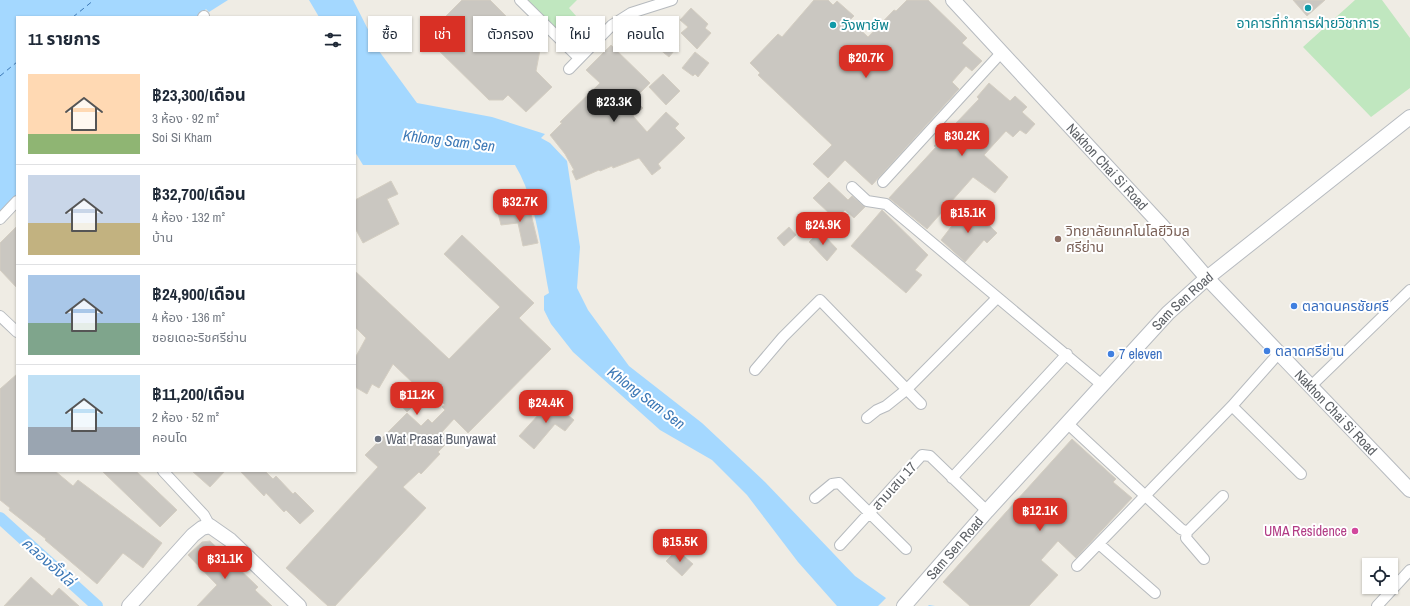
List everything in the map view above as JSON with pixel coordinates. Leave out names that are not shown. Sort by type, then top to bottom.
[{"type":"main road","name":"Nakhon Chai Si Road","points":[[953,0],[1163,227],[1208,278],[1410,490]]},
{"type":"main road","name":"Sam Sen Road","points":[[904,606],[987,511],[1168,313],[1208,278],[1410,117]]},
{"type":"main road","points":[[130,606],[193,535],[202,528],[210,526],[230,540],[299,606]]},
{"type":"street","points":[[520,0],[579,58]]},
{"type":"street","points":[[569,69],[612,25],[631,13],[672,0]]},
{"type":"street","points":[[883,182],[1001,53]]},
{"type":"street","points":[[852,187],[867,201],[886,204],[997,298],[1067,354],[1102,385]]},
{"type":"street","points":[[0,219],[16,203]]},
{"type":"street","points":[[1310,386],[1410,290]]},
{"type":"street","points":[[866,418],[877,410],[886,406],[906,390],[997,298]]},
{"type":"street","points":[[755,370],[783,337],[820,300],[921,404]]},
{"type":"street","points":[[0,316],[16,331]]},
{"type":"street","points":[[1077,566],[1232,406],[1279,353]]},
{"type":"street","points":[[952,478],[1067,354]]},
{"type":"street","points":[[1232,406],[1301,474]]},
{"type":"street","points":[[1067,423],[1181,529],[1187,532]]},
{"type":"street","name":"สามเสน 17","points":[[840,545],[922,455],[930,456],[987,511]]},
{"type":"street","points":[[164,472],[204,515],[210,526]]},
{"type":"street","points":[[815,498],[832,484],[839,483],[906,549]]},
{"type":"street","points":[[1204,559],[1186,538],[1187,532],[1224,496]]},
{"type":"street","points":[[1099,544],[1155,593]]},
{"type":"street","points":[[1377,606],[1410,570]]},
{"type":"green space","points":[[528,0],[577,0],[569,8],[576,16],[556,16],[556,30],[548,21],[548,16],[543,16]]},
{"type":"green space","points":[[1355,0],[1382,0],[1410,38],[1410,88],[1371,117],[1303,47]]},
{"type":"water","points":[[0,0],[228,0],[209,12],[206,9],[199,16],[16,16],[16,196],[0,211]]},
{"type":"water","name":"Khlong Sam Sen","points":[[309,0],[353,0],[368,29],[368,52],[380,52],[417,103],[492,117],[545,134],[541,138],[550,143],[567,161],[580,247],[577,288],[588,310],[629,366],[702,423],[765,482],[855,576],[886,598],[935,606],[837,606],[798,562],[747,495],[712,460],[660,430],[573,352],[551,324],[544,310],[544,296],[549,293],[537,228],[528,195],[515,165],[363,165],[356,154],[356,16],[318,16]]},
{"type":"pier","points":[[888,596],[932,602],[928,606],[878,606]]},
{"type":"building","points":[[462,0],[490,0],[506,16],[473,16],[473,52],[540,52],[536,71],[552,87],[526,112],[508,95],[503,100],[489,100],[440,52],[465,52],[465,16],[446,16]]},
{"type":"building","points":[[814,0],[828,0],[833,5],[837,1],[854,16],[850,20],[868,37],[894,10],[896,11],[907,0],[928,0],[967,38],[962,43],[982,61],[972,71],[966,66],[952,82],[959,89],[872,185],[845,160],[828,178],[813,164],[832,145],[758,75],[760,73],[750,63],[778,34],[782,37]]},
{"type":"building","name":"อาคารที่ทำการฝ่ายวิชาการ","points":[[1293,0],[1325,0],[1307,16]]},
{"type":"building","points":[[691,8],[708,24],[705,28],[711,33],[697,49],[681,33],[688,27],[680,20]]},
{"type":"building","points":[[611,45],[613,47],[613,52],[618,52],[650,83],[634,99],[643,108],[633,116],[647,132],[666,112],[679,124],[675,128],[685,138],[658,164],[661,168],[652,175],[639,158],[613,168],[612,166],[600,171],[599,170],[576,180],[572,171],[574,170],[565,154],[550,135],[562,123],[560,122],[600,83],[586,70]]},
{"type":"building","points":[[663,52],[673,52],[669,57]]},
{"type":"building","points":[[695,52],[709,63],[698,77],[695,74],[693,76],[682,68]]},
{"type":"building","points":[[663,74],[680,91],[666,105],[649,87]]},
{"type":"building","points":[[989,83],[1010,101],[1015,96],[1027,107],[1022,112],[1035,124],[1026,134],[1020,130],[1013,137],[1006,131],[984,155],[1008,177],[995,193],[973,177],[927,229],[889,198],[936,147],[934,146],[979,99],[977,97]]},
{"type":"building","points":[[391,181],[398,194],[387,199],[399,224],[363,243],[356,230],[356,199]]},
{"type":"building","points":[[829,182],[848,200],[852,196],[865,207],[854,218],[845,210],[837,218],[833,214],[831,215],[813,198]]},
{"type":"building","points":[[517,205],[531,214],[538,243],[523,246],[518,223],[501,225],[497,209]]},
{"type":"building","points":[[968,205],[997,233],[987,243],[984,240],[965,262],[941,240]]},
{"type":"building","points":[[882,210],[928,255],[915,270],[922,275],[906,293],[851,246]]},
{"type":"building","points":[[16,227],[16,287],[0,270],[0,243]]},
{"type":"building","points":[[789,227],[796,235],[784,246],[777,238]]},
{"type":"building","points":[[820,231],[837,249],[827,261],[809,242]]},
{"type":"building","points":[[462,235],[534,303],[519,318],[551,349],[468,433],[454,419],[442,432],[450,440],[438,452],[440,454],[421,474],[419,472],[403,487],[426,508],[335,606],[328,606],[286,568],[378,467],[365,455],[407,413],[421,426],[428,419],[432,423],[445,410],[442,407],[445,405],[429,390],[407,412],[398,402],[415,385],[393,364],[379,388],[372,384],[367,394],[356,388],[356,356],[366,338],[356,328],[356,272],[449,359],[500,307],[444,254]]},
{"type":"building","points":[[16,375],[16,472],[56,472],[73,486],[78,480],[162,543],[143,568],[123,553],[97,584],[45,540],[46,539],[9,510],[10,508],[0,500],[0,389]]},
{"type":"building","points":[[551,401],[574,420],[565,431],[555,424],[534,449],[519,436]]},
{"type":"building","points":[[1072,439],[1116,479],[1113,482],[1132,498],[1076,558],[1058,541],[1041,560],[1058,575],[1029,606],[970,606],[943,582]]},
{"type":"building","points":[[103,472],[137,472],[177,510],[160,527]]},
{"type":"building","points":[[193,472],[224,472],[210,487]]},
{"type":"building","points":[[241,472],[266,472],[273,479],[276,476],[293,494],[295,492],[314,511],[300,524],[286,510],[284,512],[266,493],[264,496]]},
{"type":"building","points":[[210,541],[258,587],[255,590],[272,606],[197,606],[217,585],[188,555],[202,542]]},
{"type":"building","points":[[677,550],[693,564],[682,576],[666,561]]},
{"type":"building","points":[[31,577],[52,596],[59,588],[79,606],[4,606]]},
{"type":"waterway","name":"คลองอั๊งโล่","points":[[0,518],[97,606]]},
{"type":"ferry route","points":[[74,16],[94,0]]},
{"type":"ferry route","points":[[0,76],[16,63]]},
{"type":"place","name":"อาคารที่ทำการฝ่ายวิชาการ","points":[[1308,8]]},
{"type":"place","name":"วังพายัพ","points":[[833,25]]},
{"type":"place","name":"วิทยาลัยเทคโนโลยีวิมล ศรีย่าน","points":[[1058,239]]},
{"type":"place","name":"ตลาดนครชัยศรี","points":[[1294,306]]},
{"type":"place","name":"ตลาดศรีย่าน","points":[[1267,351]]},
{"type":"place","name":"7 eleven","points":[[1111,354]]},
{"type":"place","name":"Wat Prasat Bunyawat","points":[[378,439]]},
{"type":"place","name":"UMA Residence","points":[[1355,531]]}]
